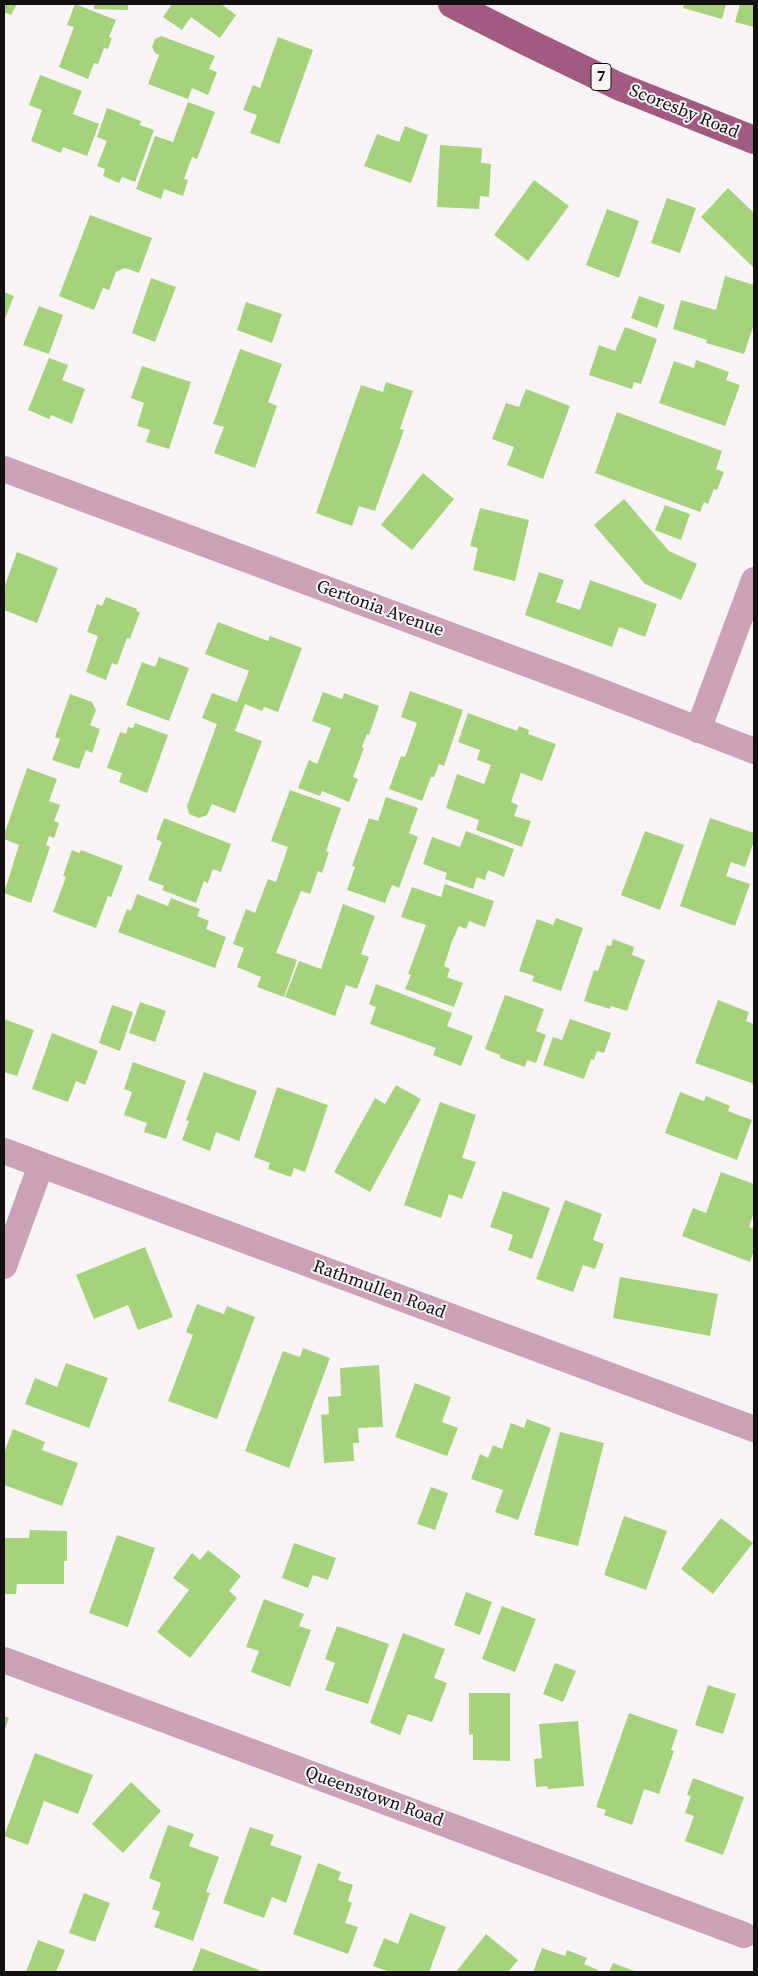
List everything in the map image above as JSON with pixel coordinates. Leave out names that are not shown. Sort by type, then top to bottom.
[{"type":"main road","name":"Scoresby Road","points":[[452,4],[618,86],[754,140]]},
{"type":"street","name":"Gertonia Avenue","points":[[4,469],[590,687],[754,751]]},
{"type":"street","points":[[698,730],[754,580]]},
{"type":"street","name":"Rathmullen Road","points":[[4,1151],[754,1429]]},
{"type":"street","points":[[4,1266],[41,1164]]},
{"type":"street","name":"Queenstown Road","points":[[4,1660],[744,1935]]},
{"type":"building","points":[[4,4],[17,4],[11,15],[4,12]]},
{"type":"building","points":[[75,4],[116,20],[109,37],[112,38],[108,49],[104,48],[98,64],[94,63],[88,79],[59,67],[74,27],[67,25]]},
{"type":"building","points":[[94,4],[128,4],[128,10],[94,9]]},
{"type":"building","points":[[172,4],[221,4],[236,15],[220,38],[191,17],[182,30],[163,17]]},
{"type":"building","points":[[684,4],[726,4],[722,19],[683,8]]},
{"type":"building","points":[[740,4],[754,4],[754,27],[735,22]]},
{"type":"building","points":[[161,36],[215,56],[209,69],[217,72],[208,95],[192,88],[188,99],[148,84],[159,55],[155,53],[152,47],[155,39]]},
{"type":"building","points":[[278,37],[313,50],[279,144],[250,133],[257,115],[243,110],[253,85],[260,88]]},
{"type":"building","points":[[40,75],[82,91],[73,114],[99,124],[87,156],[63,147],[61,153],[31,141],[42,110],[29,105]]},
{"type":"building","points":[[188,102],[215,112],[197,159],[192,157],[184,179],[188,180],[183,196],[164,189],[161,199],[136,189],[155,136],[173,142]]},
{"type":"building","points":[[107,108],[141,121],[140,125],[154,130],[135,182],[122,177],[119,183],[103,176],[105,169],[97,166],[107,141],[97,137]]},
{"type":"building","points":[[405,126],[428,135],[411,183],[364,166],[377,134],[399,142]]},
{"type":"building","points":[[440,145],[482,148],[481,163],[491,164],[489,197],[480,196],[479,209],[437,207]]},
{"type":"building","points":[[534,180],[569,206],[528,261],[494,235]]},
{"type":"building","points":[[728,188],[754,213],[754,268],[701,217]]},
{"type":"building","points":[[667,198],[696,208],[680,253],[651,243]]},
{"type":"building","points":[[607,209],[639,221],[619,278],[586,265]]},
{"type":"building","points":[[90,215],[152,238],[139,273],[125,268],[116,272],[109,290],[103,288],[94,310],[59,296]]},
{"type":"building","points":[[725,276],[754,285],[754,324],[744,354],[706,343],[707,340],[673,329],[681,300],[716,310]]},
{"type":"building","points":[[151,278],[176,287],[155,342],[132,333]]},
{"type":"building","points":[[4,292],[14,296],[4,321]]},
{"type":"building","points":[[639,296],[665,305],[657,328],[631,318]]},
{"type":"building","points":[[246,302],[282,314],[272,343],[237,330]]},
{"type":"building","points":[[39,306],[63,315],[49,354],[23,345]]},
{"type":"building","points":[[625,327],[657,339],[641,384],[634,382],[632,389],[589,375],[599,345],[615,351]]},
{"type":"building","points":[[240,349],[282,364],[268,402],[277,406],[255,468],[214,453],[224,427],[213,424]]},
{"type":"building","points":[[49,358],[68,365],[62,380],[85,389],[72,424],[51,415],[49,419],[28,410]]},
{"type":"building","points":[[696,360],[729,372],[726,380],[740,385],[725,426],[659,403],[674,361],[694,368]]},
{"type":"building","points":[[142,366],[191,382],[169,449],[146,442],[150,430],[137,426],[144,403],[131,398]]},
{"type":"building","points":[[386,382],[413,391],[400,429],[404,430],[375,511],[359,506],[352,526],[316,513],[361,385],[383,392]]},
{"type":"building","points":[[526,389],[570,406],[543,479],[507,465],[514,447],[492,439],[506,403],[519,407]]},
{"type":"building","points":[[617,412],[722,451],[716,469],[724,472],[717,490],[714,489],[708,504],[704,502],[700,512],[595,473]]},
{"type":"building","points":[[423,473],[454,499],[412,550],[381,525]]},
{"type":"building","points":[[624,499],[669,551],[697,564],[681,600],[645,584],[594,525]]},
{"type":"building","points":[[665,505],[690,514],[681,540],[655,530]]},
{"type":"building","points":[[480,508],[529,520],[515,581],[473,570],[478,548],[470,546]]},
{"type":"building","points":[[17,552],[58,568],[37,623],[4,610],[4,588]]},
{"type":"building","points":[[539,572],[564,580],[556,602],[580,610],[590,580],[657,604],[645,637],[619,627],[612,647],[525,615]]},
{"type":"building","points":[[106,597],[137,609],[136,611],[140,612],[130,639],[127,638],[117,665],[112,663],[106,680],[86,672],[98,636],[87,632],[97,604],[102,606]]},
{"type":"building","points":[[218,622],[268,641],[270,636],[302,648],[278,712],[264,707],[262,711],[245,704],[235,731],[262,741],[235,813],[212,804],[207,815],[199,818],[189,814],[187,806],[217,724],[202,718],[212,693],[237,702],[249,671],[205,654]]},
{"type":"building","points":[[159,657],[189,668],[169,721],[126,705],[142,662],[155,667]]},
{"type":"building","points":[[410,691],[463,710],[444,766],[439,764],[434,777],[431,777],[422,801],[389,789],[401,756],[405,757],[417,723],[401,717]]},
{"type":"building","points":[[323,692],[342,699],[344,693],[379,706],[369,735],[367,734],[362,747],[364,748],[353,777],[358,779],[349,802],[322,791],[320,796],[298,788],[309,760],[317,764],[331,728],[312,721]]},
{"type":"building","points":[[70,694],[92,702],[96,710],[90,725],[100,729],[92,753],[86,750],[79,769],[52,760],[60,739],[55,737]]},
{"type":"building","points":[[468,713],[517,731],[519,726],[529,730],[528,734],[556,744],[542,781],[521,773],[511,802],[518,805],[514,816],[531,821],[522,847],[476,830],[479,820],[446,808],[457,774],[484,784],[491,765],[477,760],[480,750],[458,742]]},
{"type":"building","points":[[135,723],[168,735],[147,793],[119,782],[122,773],[107,768],[120,732],[126,734],[128,727],[133,728]]},
{"type":"building","points":[[27,768],[57,779],[49,801],[60,805],[54,821],[59,823],[54,838],[49,836],[46,845],[50,847],[31,903],[4,893],[19,845],[4,839],[4,835]]},
{"type":"building","points":[[290,790],[341,808],[326,851],[329,852],[322,873],[318,871],[310,894],[301,891],[276,953],[297,960],[284,997],[257,987],[261,977],[237,967],[244,948],[233,944],[246,909],[255,913],[268,879],[276,882],[288,847],[271,841]]},
{"type":"building","points":[[386,797],[418,808],[409,833],[418,837],[399,888],[392,885],[385,903],[347,890],[355,867],[352,866],[369,818],[378,821]]},
{"type":"building","points":[[164,818],[231,844],[221,872],[213,869],[208,883],[204,881],[196,903],[162,890],[164,886],[148,880],[162,842],[156,839]]},
{"type":"building","points":[[710,818],[754,833],[754,841],[745,867],[731,862],[726,876],[750,884],[735,926],[680,906]]},
{"type":"building","points":[[466,831],[514,849],[504,877],[488,870],[485,880],[477,877],[473,889],[445,879],[447,873],[423,864],[432,837],[460,847]]},
{"type":"building","points":[[645,831],[684,845],[660,910],[621,895]]},
{"type":"building","points":[[72,850],[80,853],[81,850],[123,866],[111,897],[108,896],[96,928],[53,912],[66,877],[63,876]]},
{"type":"building","points":[[445,884],[494,901],[485,927],[469,921],[466,929],[459,926],[452,941],[444,966],[450,969],[447,977],[463,983],[454,1007],[405,989],[411,975],[408,974],[426,925],[401,917],[412,887],[441,897]]},
{"type":"building","points":[[137,894],[168,906],[171,898],[200,909],[197,916],[209,921],[206,929],[226,937],[215,968],[118,932],[127,909],[131,911]]},
{"type":"building","points":[[343,904],[375,916],[361,954],[369,957],[357,989],[346,985],[335,1016],[285,997],[299,961],[321,969]]},
{"type":"building","points":[[556,918],[583,928],[561,991],[532,981],[534,976],[519,971],[537,919],[553,925]]},
{"type":"building","points":[[613,939],[634,947],[632,955],[645,960],[627,1011],[611,1006],[610,1009],[584,1001],[594,970],[598,971],[607,945],[611,946]]},
{"type":"building","points":[[376,984],[452,1013],[447,1026],[473,1036],[461,1066],[433,1055],[436,1048],[370,1024],[376,1007],[369,1004]]},
{"type":"building","points":[[505,995],[544,1009],[536,1031],[546,1035],[536,1063],[527,1060],[525,1067],[500,1058],[500,1055],[485,1049]]},
{"type":"building","points":[[718,1000],[749,1012],[746,1021],[754,1024],[754,1084],[695,1063]]},
{"type":"building","points":[[140,1002],[166,1011],[155,1042],[129,1033]]},
{"type":"building","points":[[112,1005],[133,1012],[120,1051],[99,1043]]},
{"type":"building","points":[[4,1019],[34,1030],[17,1076],[4,1072]]},
{"type":"building","points":[[570,1019],[611,1033],[604,1053],[597,1051],[594,1060],[591,1059],[584,1079],[543,1065],[553,1037],[562,1040]]},
{"type":"building","points":[[52,1033],[98,1051],[85,1085],[76,1081],[68,1102],[32,1089]]},
{"type":"building","points":[[133,1062],[186,1081],[166,1139],[144,1132],[147,1123],[124,1115],[132,1092],[124,1089]]},
{"type":"building","points":[[204,1072],[257,1091],[239,1141],[216,1132],[210,1151],[182,1140],[189,1121],[186,1120]]},
{"type":"building","points":[[396,1085],[421,1099],[370,1192],[334,1172],[375,1098],[385,1104]]},
{"type":"building","points":[[277,1087],[328,1105],[305,1172],[294,1168],[291,1177],[268,1169],[270,1163],[254,1157]]},
{"type":"building","points":[[680,1092],[704,1101],[706,1096],[730,1106],[728,1111],[752,1120],[737,1160],[665,1133]]},
{"type":"building","points":[[440,1102],[476,1115],[462,1158],[476,1162],[462,1199],[449,1194],[441,1218],[404,1205]]},
{"type":"building","points":[[721,1172],[754,1184],[754,1212],[749,1227],[754,1229],[754,1250],[750,1262],[682,1236],[693,1208],[706,1213]]},
{"type":"building","points":[[503,1191],[550,1208],[532,1259],[508,1250],[513,1235],[490,1227]]},
{"type":"building","points":[[565,1200],[602,1214],[593,1240],[604,1244],[595,1269],[583,1265],[573,1292],[536,1279]]},
{"type":"building","points":[[145,1247],[173,1317],[138,1330],[128,1305],[94,1319],[76,1275]]},
{"type":"building","points":[[620,1277],[718,1294],[710,1336],[613,1318]]},
{"type":"building","points":[[197,1304],[224,1314],[227,1306],[255,1317],[217,1419],[168,1401],[193,1335],[186,1332]]},
{"type":"building","points":[[303,1348],[330,1358],[289,1468],[245,1451],[283,1351],[300,1357]]},
{"type":"building","points":[[66,1363],[108,1378],[89,1428],[25,1404],[35,1378],[57,1387]]},
{"type":"building","points":[[379,1365],[383,1427],[358,1428],[359,1443],[353,1443],[354,1461],[324,1463],[321,1415],[329,1414],[328,1397],[341,1396],[340,1368]]},
{"type":"building","points":[[415,1383],[451,1397],[442,1422],[458,1428],[447,1456],[395,1437]]},
{"type":"building","points":[[527,1419],[551,1428],[518,1520],[495,1512],[503,1490],[471,1479],[480,1454],[488,1458],[493,1445],[502,1449],[511,1423],[524,1428]]},
{"type":"building","points":[[13,1429],[45,1442],[42,1450],[78,1463],[62,1506],[4,1485],[4,1453]]},
{"type":"building","points":[[560,1432],[604,1443],[578,1546],[534,1535]]},
{"type":"building","points":[[431,1487],[448,1493],[435,1530],[417,1524]]},
{"type":"building","points":[[624,1516],[667,1531],[646,1590],[604,1575]]},
{"type":"building","points":[[721,1518],[753,1543],[713,1594],[681,1569]]},
{"type":"building","points":[[30,1530],[67,1531],[67,1561],[64,1561],[64,1584],[17,1584],[16,1594],[4,1594],[4,1538],[29,1538]]},
{"type":"building","points":[[117,1535],[155,1548],[128,1627],[89,1613]]},
{"type":"building","points":[[294,1543],[336,1558],[328,1580],[313,1575],[308,1588],[282,1578]]},
{"type":"building","points":[[208,1550],[241,1576],[229,1591],[237,1598],[190,1658],[157,1632],[189,1590],[173,1578],[192,1553],[200,1560]]},
{"type":"building","points":[[466,1592],[492,1602],[480,1635],[454,1625]]},
{"type":"building","points":[[264,1599],[304,1614],[299,1626],[311,1630],[290,1687],[251,1672],[259,1651],[246,1647]]},
{"type":"building","points":[[502,1606],[536,1619],[515,1672],[482,1659]]},
{"type":"building","points":[[337,1626],[389,1644],[368,1704],[325,1690],[335,1663],[325,1659]]},
{"type":"building","points":[[403,1633],[445,1649],[434,1678],[447,1683],[432,1722],[408,1714],[400,1735],[370,1723]]},
{"type":"building","points":[[555,1663],[576,1671],[563,1702],[543,1694]]},
{"type":"building","points":[[708,1685],[736,1694],[723,1734],[695,1725]]},
{"type":"building","points":[[469,1693],[510,1693],[510,1761],[473,1760],[473,1734],[469,1735]]},
{"type":"building","points":[[629,1713],[678,1730],[671,1750],[674,1751],[659,1794],[644,1789],[632,1825],[604,1815],[606,1810],[596,1807]]},
{"type":"building","points":[[4,1716],[9,1718],[4,1732]]},
{"type":"building","points":[[578,1721],[584,1786],[548,1789],[547,1786],[536,1787],[534,1759],[542,1758],[539,1724]]},
{"type":"building","points":[[35,1753],[93,1775],[78,1814],[44,1801],[28,1845],[4,1836]]},
{"type":"building","points":[[693,1778],[744,1797],[723,1855],[685,1841],[694,1816],[685,1813],[691,1796],[687,1795]]},
{"type":"building","points":[[131,1782],[161,1811],[123,1853],[92,1824]]},
{"type":"building","points":[[168,1825],[194,1834],[189,1846],[219,1857],[206,1892],[210,1893],[193,1941],[154,1927],[160,1912],[152,1909],[161,1883],[149,1878]]},
{"type":"building","points":[[250,1827],[274,1835],[270,1845],[302,1856],[286,1903],[272,1897],[264,1918],[223,1903]]},
{"type":"building","points":[[318,1863],[341,1872],[338,1880],[353,1885],[348,1901],[352,1903],[345,1923],[358,1927],[348,1954],[293,1934]]},
{"type":"building","points":[[84,1893],[110,1903],[95,1942],[69,1933]]},
{"type":"building","points":[[410,1913],[446,1927],[429,1972],[390,1972],[373,1966],[384,1938],[398,1944]]},
{"type":"building","points":[[486,1934],[518,1960],[508,1972],[456,1972]]},
{"type":"building","points":[[38,1940],[65,1950],[56,1972],[26,1972]]},
{"type":"building","points":[[201,1948],[259,1970],[258,1972],[192,1972]]},
{"type":"building","points":[[542,1948],[565,1956],[567,1950],[587,1958],[584,1964],[598,1970],[597,1972],[533,1972]]},
{"type":"building","points":[[613,1963],[637,1972],[609,1972]]}]
